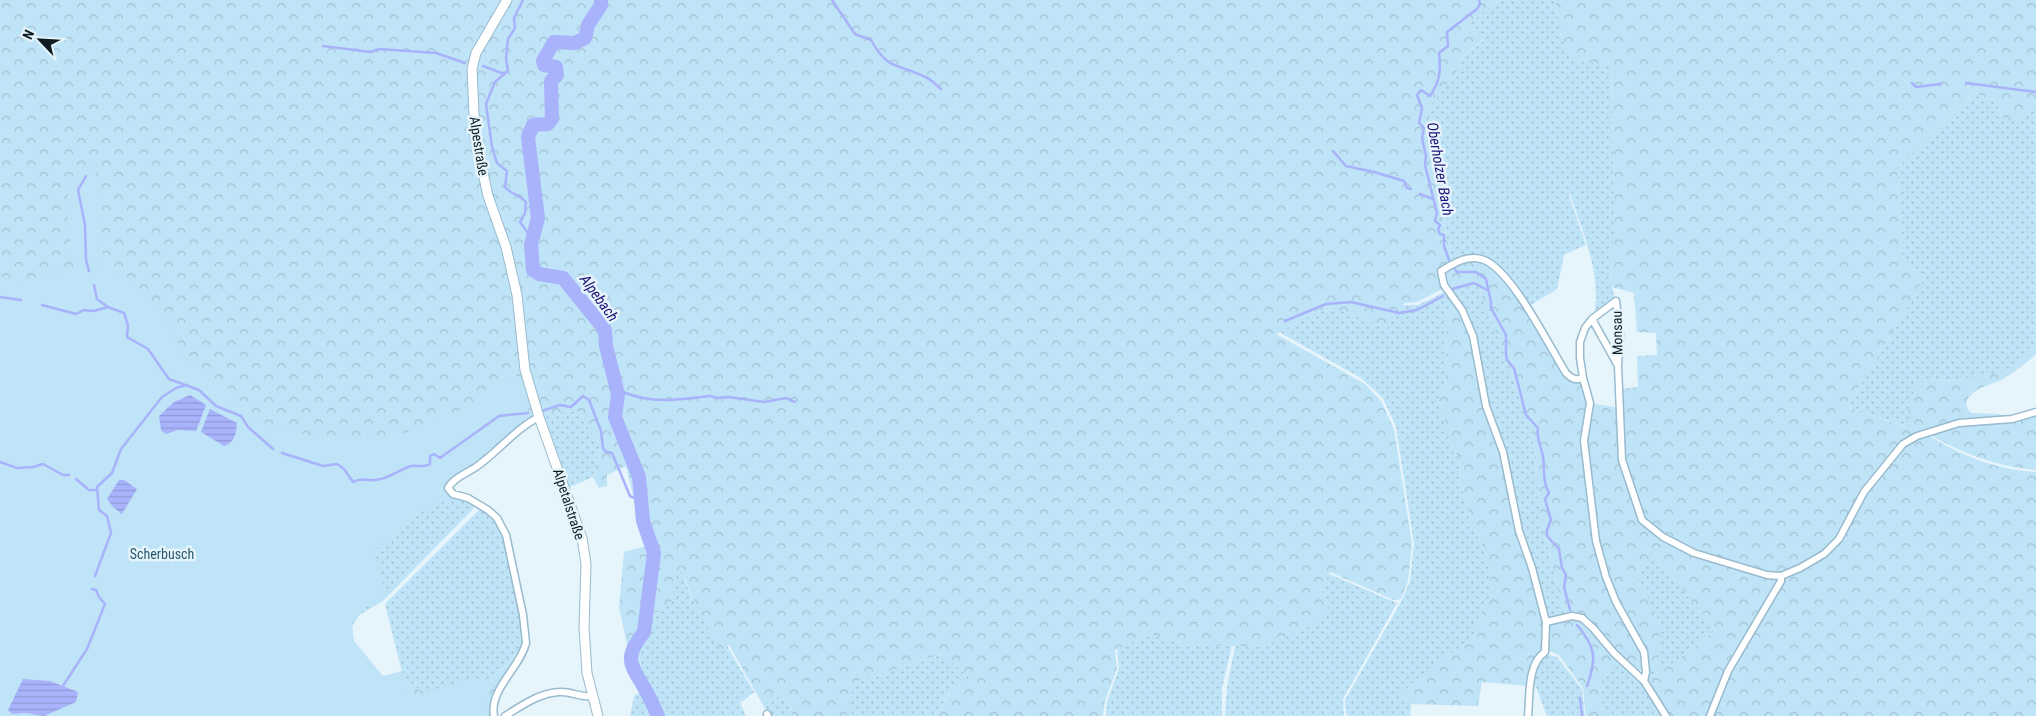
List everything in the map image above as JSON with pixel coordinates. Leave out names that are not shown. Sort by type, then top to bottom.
[{"type":"main road","name":"Alpestraße","points":[[507,0],[476,53],[471,74],[474,136],[488,196],[506,247],[517,295]]},
{"type":"main road","name":"Alpetalstraße","points":[[517,295],[522,357],[538,417],[582,538],[586,564],[585,650],[587,673],[598,716]]},
{"type":"street","points":[[1528,716],[1533,667],[1540,655],[1545,652],[1546,622],[1532,568],[1519,532],[1503,452],[1486,406],[1473,336],[1462,310],[1444,286],[1441,271],[1461,259],[1480,258],[1495,266],[1519,294],[1566,373],[1572,378],[1580,379]]},
{"type":"street","name":"Monsau","points":[[1644,680],[1646,672],[1644,652],[1616,602],[1606,577],[1596,542],[1584,441],[1590,403],[1580,379],[1580,342],[1585,328],[1592,319],[1616,301],[1620,334],[1618,366],[1622,460],[1642,520],[1663,537],[1694,553],[1767,575],[1781,576]]},
{"type":"street","name":"Monsau","points":[[1592,319],[1618,366]]},
{"type":"street","points":[[1710,716],[1728,670],[1781,581],[1781,576],[1800,568],[1824,554],[1839,539],[1864,492],[1903,444],[1917,436],[1959,423],[2012,419],[2036,412]]},
{"type":"street","points":[[494,716],[492,706],[523,655],[526,643],[512,555],[506,535],[497,518],[468,498],[453,494],[448,488],[454,481],[478,466],[531,420],[538,417]]},
{"type":"street","points":[[1546,622],[1572,616],[1582,618],[1593,628],[1614,654],[1644,680],[1666,716]]},
{"type":"street","points":[[505,716],[532,700],[560,692],[576,693],[587,697],[592,696]]},
{"type":"green space","points":[[0,0],[503,0],[473,52],[467,76],[471,135],[504,247],[515,295],[520,357],[533,415],[477,464],[366,551],[318,655],[386,680],[404,680],[427,694],[455,683],[475,681],[482,688],[498,675],[526,643],[498,687],[494,696],[492,716],[0,716]]},
{"type":"green space","points":[[510,0],[1501,0],[1485,10],[1470,23],[1475,33],[1484,39],[1463,56],[1457,71],[1429,107],[1431,159],[1452,263],[1440,270],[1444,288],[1417,302],[1404,303],[1387,328],[1342,311],[1321,310],[1276,334],[1365,384],[1381,401],[1394,429],[1412,544],[1408,581],[1401,599],[1394,600],[1330,572],[1320,588],[1329,603],[1325,619],[1262,647],[1186,644],[1150,634],[1115,650],[1117,668],[1105,701],[1103,716],[935,716],[956,685],[970,678],[942,654],[855,682],[847,716],[796,716],[782,694],[764,707],[729,645],[722,652],[698,611],[680,566],[673,585],[673,599],[659,612],[651,611],[638,650],[643,677],[659,716],[651,716],[631,663],[619,607],[624,552],[646,546],[626,466],[607,475],[607,486],[599,488],[593,477],[600,444],[577,411],[540,414],[531,384],[523,319],[477,136],[473,75],[478,55]]},
{"type":"green space","points":[[1501,0],[1555,0],[1561,37],[1611,64],[1615,240],[1610,245],[1612,287],[1615,299],[1594,316],[1596,300],[1593,269],[1590,254],[1570,194],[1586,245],[1564,255],[1557,289],[1529,306],[1452,263],[1431,159],[1429,107],[1457,71],[1463,56],[1484,40],[1475,33],[1470,23],[1485,10]]},
{"type":"green space","points":[[1555,0],[2036,0],[2036,109],[2006,124],[1997,103],[1974,93],[1897,168],[1904,262],[1925,278],[1847,407],[1909,428],[1909,409],[1912,395],[1918,385],[1927,379],[1952,381],[2000,373],[2018,363],[2036,347],[2036,354],[2019,368],[2001,380],[1976,390],[1967,400],[1967,407],[1971,413],[1999,414],[2012,418],[1959,422],[1926,434],[1952,449],[1993,465],[2036,472],[2036,716],[1668,716],[1645,680],[1675,662],[1716,630],[1649,549],[1639,578],[1660,624],[1658,669],[1648,670],[1644,668],[1636,671],[1582,617],[1565,615],[1541,520],[1532,427],[1479,287],[1472,284],[1448,288],[1443,272],[1468,260],[1478,260],[1489,265],[1501,276],[1526,309],[1564,374],[1571,380],[1583,385],[1589,403],[1619,408],[1620,389],[1638,387],[1637,356],[1657,355],[1656,333],[1637,332],[1634,293],[1612,287],[1610,245],[1615,240],[1611,65],[1573,61],[1561,37]]},
{"type":"green space","points":[[1974,93],[1997,103],[2006,124],[2036,109],[2036,347],[2018,363],[2001,373],[1952,381],[1927,379],[1918,385],[1912,396],[1909,409],[1910,428],[1847,407],[1925,278],[1904,262],[1897,168]]},
{"type":"green space","name":"Scherbusch","points":[[90,163],[95,170],[100,195],[103,266],[124,275],[147,294],[170,327],[186,359],[223,383],[239,399],[256,421],[319,438],[357,440],[378,438],[408,432],[471,405],[516,375],[530,415],[452,480],[453,497],[467,501],[446,501],[435,504],[407,523],[374,551],[386,598],[366,607],[352,624],[354,641],[383,676],[402,671],[410,699],[463,681],[493,681],[486,706],[486,716],[0,716],[0,276],[17,282],[74,268],[67,217],[67,202],[71,185],[77,174],[85,165]]},
{"type":"green space","points":[[1472,284],[1479,287],[1532,427],[1541,520],[1565,615],[1546,616],[1520,531],[1487,406],[1478,352],[1448,288]]},
{"type":"green space","points":[[1445,292],[1458,307],[1447,316],[1446,380],[1439,401],[1452,447],[1459,458],[1461,483],[1470,520],[1483,546],[1489,568],[1492,593],[1472,638],[1400,694],[1411,704],[1410,716],[1348,716],[1346,714],[1345,700],[1402,600],[1410,581],[1414,543],[1396,427],[1383,398],[1361,378],[1279,332],[1321,310],[1342,311],[1387,328],[1402,305],[1418,305]]},
{"type":"green space","points":[[1458,307],[1467,323],[1485,406],[1502,452],[1545,623],[1544,650],[1529,686],[1482,682],[1478,706],[1411,704],[1400,694],[1472,638],[1492,593],[1489,568],[1483,546],[1470,520],[1461,483],[1459,458],[1452,447],[1439,401],[1446,380],[1447,316]]},
{"type":"green space","points":[[577,411],[600,444],[593,477],[568,488],[540,414]]},
{"type":"green space","points":[[2036,415],[2036,470],[2007,466],[1980,458],[1928,434],[1959,424]]},
{"type":"green space","points":[[443,495],[473,503],[474,506],[383,601],[359,615],[345,639],[348,569]]},
{"type":"green space","points":[[483,509],[495,519],[506,543],[511,559],[525,643],[498,675],[481,688],[427,694],[404,680],[385,604],[479,510]]},
{"type":"green space","points":[[1649,549],[1716,630],[1675,662],[1645,680],[1639,578]]},
{"type":"green space","points":[[680,565],[693,599],[710,631],[722,651],[727,646],[754,692],[740,703],[746,716],[659,716],[643,677],[638,650],[651,610],[673,599],[673,585]]},
{"type":"green space","points":[[1329,574],[1397,603],[1343,699],[1344,716],[1225,716],[1227,687],[1235,646],[1262,647],[1329,603],[1320,588]]},
{"type":"green space","points":[[1571,618],[1586,625],[1593,631],[1623,665],[1604,676],[1601,695],[1603,716],[1586,716],[1583,688],[1559,655],[1547,650],[1548,623]]},
{"type":"green space","points":[[1150,634],[1186,644],[1232,645],[1222,688],[1222,716],[1106,716],[1107,702],[1119,668],[1117,649]]},
{"type":"green space","points":[[943,654],[970,678],[949,694],[935,716],[847,716],[854,682]]},
{"type":"green space","points":[[1545,654],[1557,657],[1582,689],[1585,716],[1547,716],[1534,682],[1536,667]]},
{"type":"green space","points":[[1623,665],[1643,682],[1664,716],[1603,716],[1601,695],[1604,676]]},
{"type":"green space","points":[[643,691],[651,716],[630,716],[634,696]]},
{"type":"green space","points":[[782,694],[796,716],[770,716],[764,707]]},
{"type":"water","points":[[190,395],[206,405],[196,431],[178,430],[166,434],[161,430],[159,416],[174,402]]},
{"type":"water","points":[[210,409],[237,423],[234,437],[231,442],[224,446],[201,432]]},
{"type":"water","points":[[119,480],[124,480],[137,489],[122,514],[107,499]]},
{"type":"water","points":[[23,679],[50,681],[78,692],[76,702],[44,716],[26,713],[12,714],[8,710]]},
{"type":"waterway","points":[[523,0],[514,18],[515,28],[508,39],[506,58],[508,71],[495,82],[486,104],[492,147],[497,163],[507,171],[505,187],[526,202],[525,213],[520,222],[533,240]]},
{"type":"waterway","name":"Alpebach","points":[[601,0],[601,5],[588,25],[585,38],[575,43],[554,42],[543,61],[544,65],[556,67],[557,75],[551,81],[552,119],[548,124],[533,125],[528,137],[538,218],[531,245],[533,270],[539,274],[563,278],[605,330],[606,346],[618,394],[615,417],[639,477],[643,521],[654,553],[644,632],[633,649],[631,662],[658,716]]},
{"type":"waterway","points":[[832,0],[855,34],[871,40],[888,62],[927,78],[941,89]]},
{"type":"waterway","name":"Oberholzer Bach","points":[[1449,260],[1444,246],[1444,235],[1440,234],[1438,230],[1440,225],[1435,221],[1437,213],[1425,165],[1426,156],[1422,138],[1424,128],[1419,123],[1422,108],[1417,95],[1421,90],[1430,96],[1439,76],[1439,53],[1448,46],[1447,32],[1477,9],[1480,4],[1479,0]]},
{"type":"waterway","points":[[323,46],[371,52],[379,49],[436,53],[465,63]]},
{"type":"waterway","points":[[483,66],[504,74]]},
{"type":"waterway","points":[[1912,83],[1916,87],[1941,84]]},
{"type":"waterway","points":[[1966,83],[2036,92]]},
{"type":"waterway","points":[[1333,151],[1346,166],[1404,181],[1407,188],[1411,189]]},
{"type":"waterway","points":[[86,176],[78,190],[85,225],[86,260],[89,271]]},
{"type":"waterway","points":[[1420,194],[1433,199]]},
{"type":"waterway","name":"Oberholzer Bach","points":[[1454,268],[1457,272],[1476,272],[1486,279],[1491,308],[1506,335],[1507,360],[1514,368],[1526,415],[1538,428],[1538,439],[1543,456],[1545,479],[1549,493],[1545,499],[1551,520],[1547,536],[1559,549],[1562,568],[1566,575],[1564,587],[1570,610]]},
{"type":"waterway","points":[[1452,289],[1474,283],[1489,291]]},
{"type":"waterway","points":[[94,285],[97,299],[108,307]]},
{"type":"waterway","points":[[1285,321],[1326,304],[1351,302],[1399,313],[1417,310],[1443,296]]},
{"type":"waterway","points":[[0,297],[21,300]]},
{"type":"waterway","points":[[42,305],[76,314],[84,310],[94,311],[108,307],[124,313],[128,325],[127,337],[148,349],[169,379],[199,390],[216,406],[241,416],[248,427],[273,449]]},
{"type":"waterway","points":[[95,576],[111,533],[107,516],[99,510],[97,487],[112,473],[121,449],[162,397],[176,388],[186,385]]},
{"type":"waterway","points":[[618,394],[623,392],[655,400],[677,400],[710,396],[764,402],[786,398],[795,402]]},
{"type":"waterway","points":[[542,411],[560,405],[571,407],[583,396],[589,400],[601,431],[603,448],[606,452],[612,453],[630,496],[641,501]]},
{"type":"waterway","points":[[282,453],[323,466],[337,464],[344,469],[353,482],[362,479],[380,479],[411,466],[430,464],[430,456],[434,454],[440,458],[499,416],[528,413]]},
{"type":"waterway","points":[[0,462],[17,468],[43,464],[63,475],[69,475]]},
{"type":"waterway","points":[[76,479],[89,490],[97,490]]},
{"type":"waterway","points":[[63,686],[87,649],[105,604],[96,590],[92,589]]},
{"type":"waterway","name":"Oberholzer Bach","points":[[1577,625],[1588,640],[1593,654],[1592,668],[1587,686]]},
{"type":"waterway","name":"Oberholzer Bach","points":[[1580,698],[1582,716]]}]
